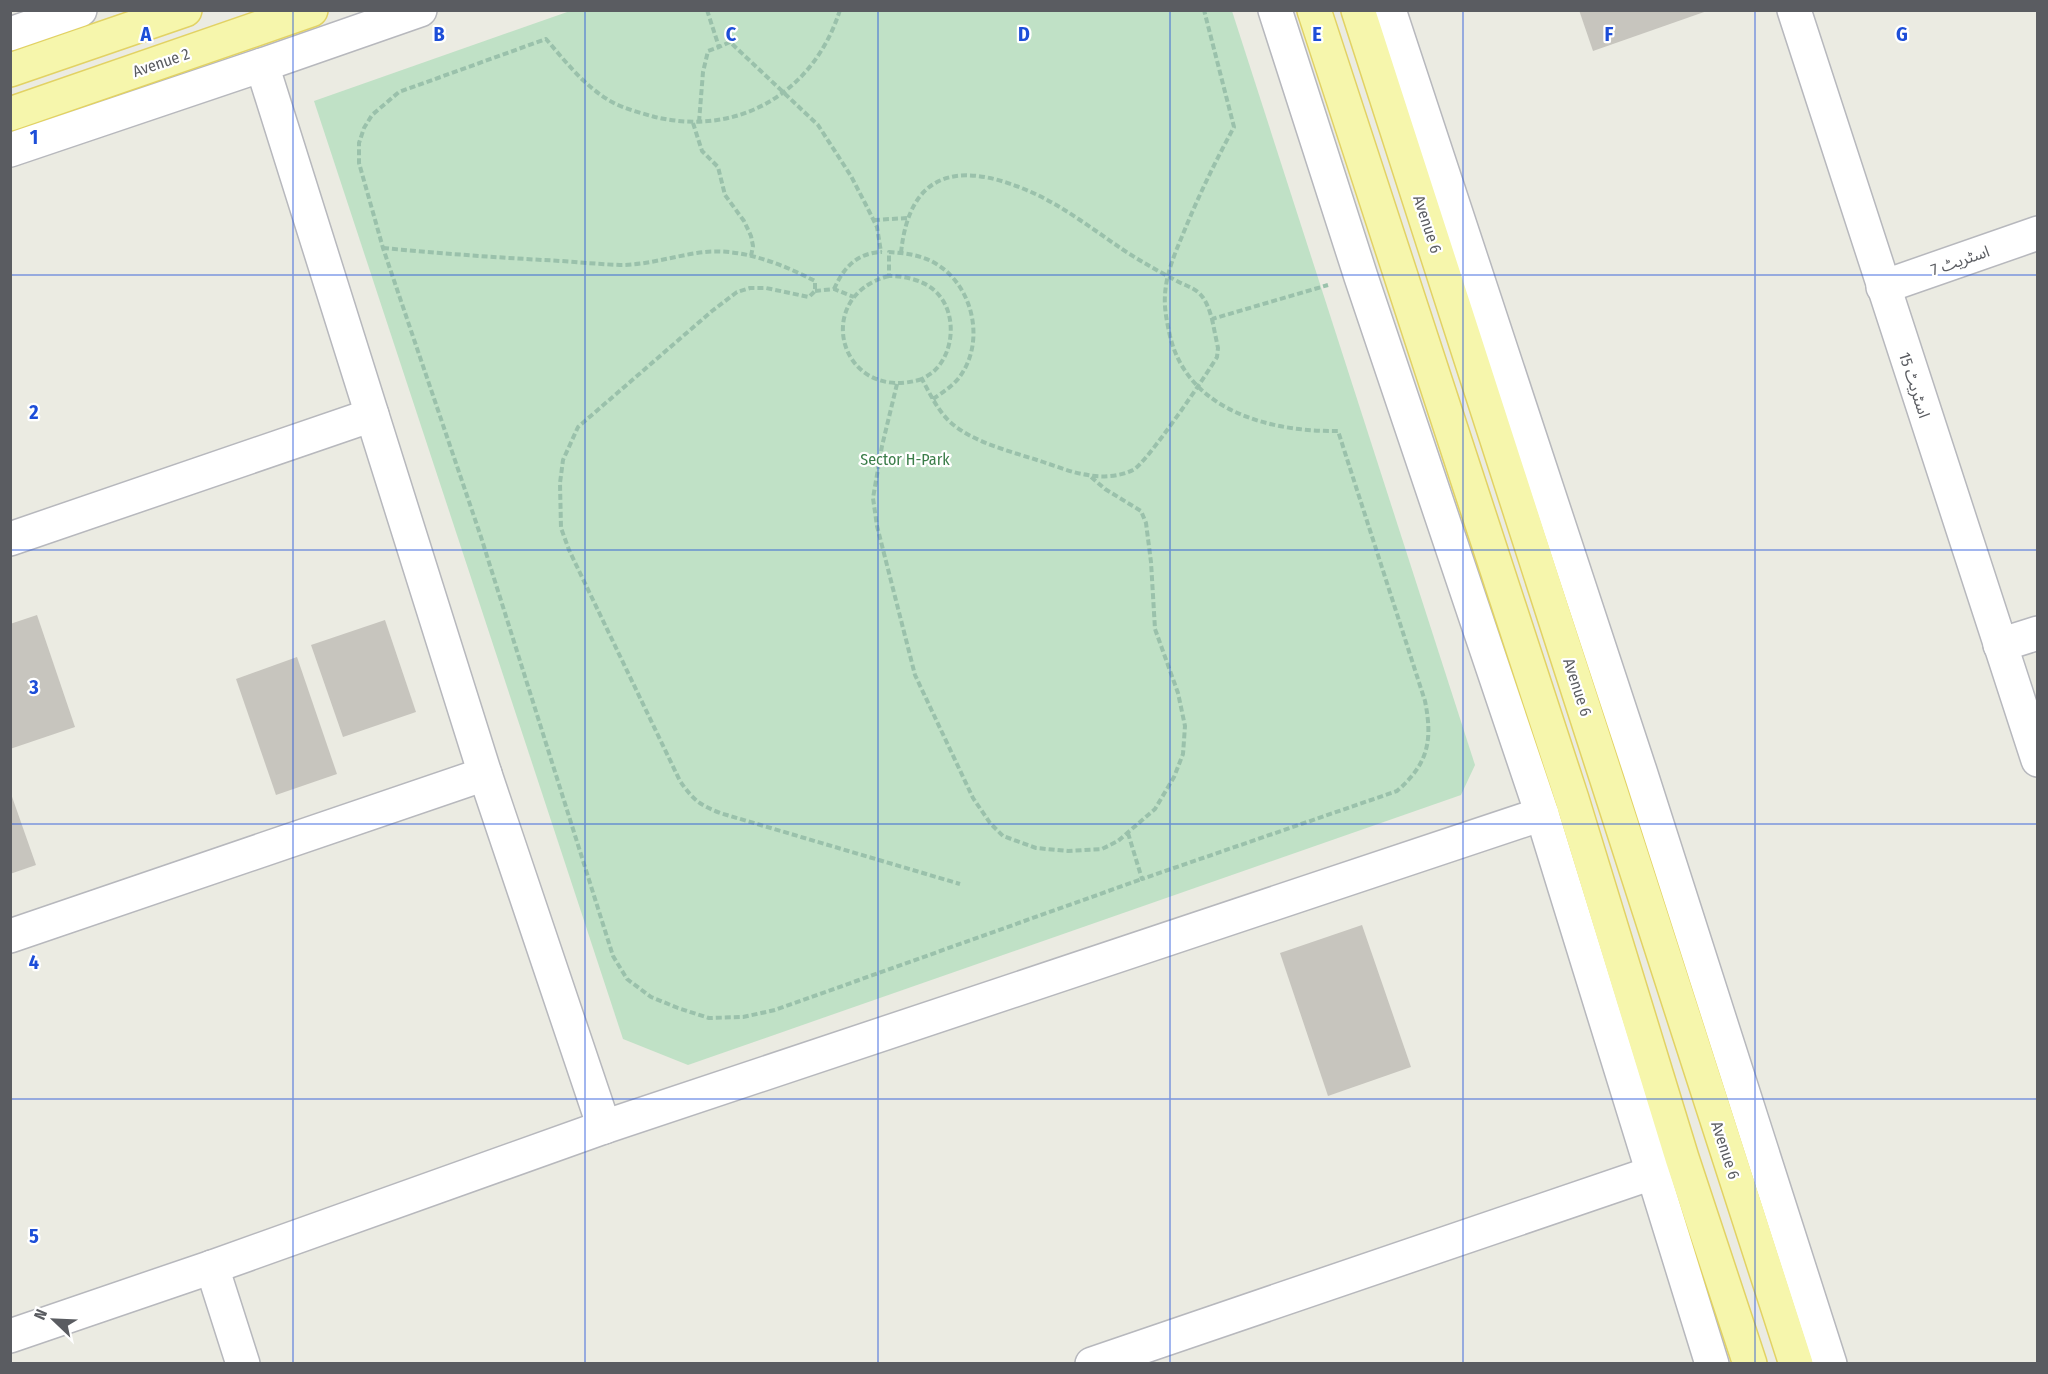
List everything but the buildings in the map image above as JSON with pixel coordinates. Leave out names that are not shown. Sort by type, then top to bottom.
[{"type":"main road","points":[[10,70],[185,10]]},
{"type":"main road","name":"Avenue 2","points":[[10,114],[311,10]]},
{"type":"main road","name":"Avenue 6","points":[[1358,10],[1796,1364]]},
{"type":"main road","points":[[1317,19],[1572,799],[1682,1158],[1750,1364]]},
{"type":"street","points":[[10,34],[80,10]]},
{"type":"street","points":[[10,150],[420,10]]},
{"type":"street","points":[[1389,10],[1640,771],[1830,1364]]},
{"type":"street","name":"اسٹریٹ 15","points":[[1794,10],[2037,760]]},
{"type":"street","points":[[1317,19],[1280,25],[1361,277],[1542,814],[1712,1364]]},
{"type":"street","points":[[262,65],[485,774],[604,1127]]},
{"type":"street","name":"اسٹریٹ 7","points":[[1883,286],[2037,233]]},
{"type":"street","points":[[10,539],[372,415]]},
{"type":"street","points":[[2000,645],[2037,633]]},
{"type":"street","points":[[10,936],[485,774]]},
{"type":"street","points":[[10,1336],[212,1267],[604,1127],[1542,814]]},
{"type":"street","points":[[1092,1364],[1652,1173]]},
{"type":"street","points":[[212,1267],[243,1364]]},
{"type":"path","points":[[707,10],[719,47]]},
{"type":"path","points":[[840,10],[833,32],[821,54],[803,75],[784,94],[759,108],[735,116],[693,123],[639,113],[612,102],[586,83],[546,39],[399,92],[372,115],[359,143],[359,163],[383,248],[481,537],[613,956],[627,978],[651,997],[709,1018],[743,1017],[775,1010],[1397,791],[1411,779],[1424,760],[1430,724],[1425,701],[1338,431],[1299,430],[1257,421],[1222,405],[1197,386],[1174,353],[1166,319],[1165,294],[1168,276],[1198,198],[1234,127],[1204,10]]},
{"type":"path","points":[[699,122],[703,72],[708,51],[730,42],[818,125],[851,176],[874,220],[882,252]]},
{"type":"path","points":[[693,123],[702,151],[717,167],[725,195],[744,221],[751,236],[753,246],[751,256]]},
{"type":"path","points":[[901,253],[908,219],[918,198],[931,184],[952,176],[973,176],[1000,181],[1025,189],[1049,202],[1151,268],[1198,291],[1208,305],[1218,348],[1217,357],[1150,452],[1135,469],[1122,473],[1090,476],[1003,449],[969,435],[950,421],[933,399],[922,379]]},
{"type":"path","points":[[874,220],[908,219]]},
{"type":"path","points":[[383,248],[622,265],[725,252],[751,256],[793,270],[815,281],[815,291]]},
{"type":"path","points":[[889,252],[889,276]]},
{"type":"path","points":[[834,289],[844,270],[854,260],[865,254],[889,252],[926,259],[944,269],[962,289],[972,312],[973,341],[966,367],[959,378],[950,388],[933,399]]},
{"type":"path","points":[[889,276],[901,276],[926,285],[936,292],[945,304],[950,318],[951,334],[949,347],[936,370],[922,379],[897,384],[868,376],[857,366],[843,340],[846,313],[854,297],[857,292],[876,280],[889,276]]},
{"type":"path","points":[[1212,320],[1361,277]]},
{"type":"path","points":[[854,297],[834,289],[815,291],[809,297],[766,288],[750,288],[737,292],[712,311],[578,427],[563,460],[560,483],[561,528],[569,550],[680,781],[689,795],[700,805],[720,813],[960,884]]},
{"type":"path","points":[[897,384],[884,437],[873,498],[877,526],[915,675],[968,788],[990,823],[1004,836],[1036,848],[1068,851],[1102,849],[1128,833],[1155,809],[1174,777],[1183,754],[1185,726],[1179,693],[1155,629],[1146,524],[1141,511],[1105,489],[1090,476]]},
{"type":"path","points":[[1128,833],[1142,879]]},
{"type":"green space","name":"Sector H-Park","points":[[570,11],[1232,11],[1475,765],[1461,795],[688,1065],[623,1039],[314,101]]}]
